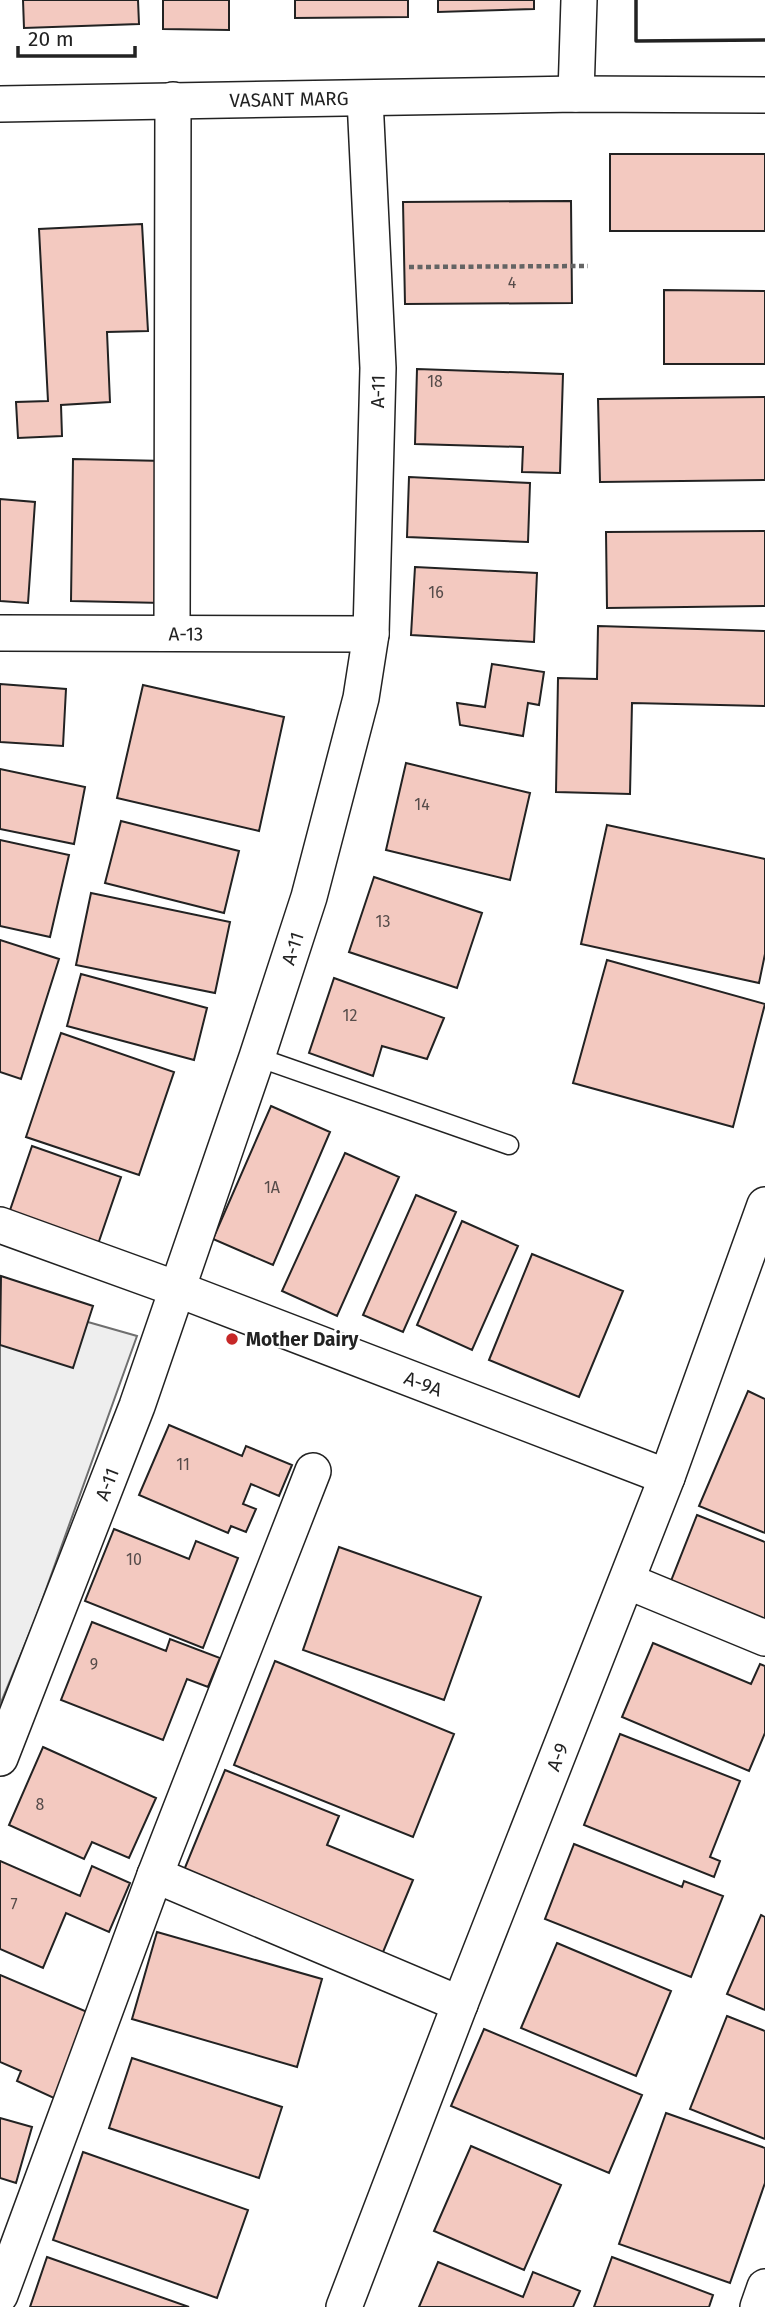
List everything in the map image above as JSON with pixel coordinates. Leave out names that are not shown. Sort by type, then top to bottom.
[{"type":"street","points":[[576,94],[579,0]]},
{"type":"street","name":"VASANT MARG","points":[[0,104],[576,94],[765,95]]},
{"type":"street","name":"A-11","points":[[0,1758],[137,1406],[257,1057],[309,897],[361,698],[371,634],[378,381],[365,99]]},
{"type":"street","points":[[172,633],[173,100]]},
{"type":"street","name":"A-13","points":[[0,633],[371,634]]},
{"type":"street","name":"A-9","points":[[344,2307],[667,1477],[765,1205]]},
{"type":"street","name":"A-9A","points":[[0,1225],[177,1289],[667,1477]]},
{"type":"street","points":[[0,2295],[155,1875],[313,1471]]},
{"type":"street","points":[[627,1581],[765,1638]]},
{"type":"street","points":[[155,1875],[460,2004]]},
{"type":"street","points":[[758,2307],[765,2287]]},
{"type":"lane","points":[[257,1057],[509,1145]]},
{"type":"path","points":[[373,268],[588,265]]},
{"type":"shaded area","points":[[0,1297],[137,1336],[35,1620],[0,1705]]},
{"type":"building","points":[[23,0],[138,0],[139,24],[24,28]]},
{"type":"building","points":[[163,0],[229,0],[229,30],[163,29]]},
{"type":"building","points":[[295,0],[408,0],[408,17],[295,18]]},
{"type":"building","points":[[438,0],[534,0],[534,9],[438,12]]},
{"type":"building","points":[[610,154],[765,154],[765,231],[610,231]]},
{"type":"building","points":[[571,201],[572,303],[405,304],[403,202]]},
{"type":"building","points":[[142,224],[148,331],[107,332],[110,402],[61,405],[62,436],[18,438],[16,402],[48,401],[39,229]]},
{"type":"building","points":[[664,290],[765,291],[765,364],[664,364]]},
{"type":"building","points":[[417,369],[563,374],[560,473],[522,472],[523,447],[415,444]]},
{"type":"building","points":[[765,397],[765,480],[600,482],[598,399]]},
{"type":"building","points":[[73,459],[165,461],[163,603],[71,601]]},
{"type":"building","points":[[409,477],[530,483],[528,542],[407,537]]},
{"type":"building","points":[[0,499],[35,502],[28,603],[0,601]]},
{"type":"building","points":[[765,531],[765,606],[607,608],[606,532]]},
{"type":"building","points":[[415,567],[537,573],[534,642],[411,635]]},
{"type":"building","points":[[598,626],[765,631],[765,706],[632,703],[630,794],[556,792],[558,678],[597,679]]},
{"type":"building","points":[[492,664],[544,672],[539,705],[528,703],[523,736],[460,725],[457,703],[485,707]]},
{"type":"building","points":[[0,684],[66,689],[63,746],[0,742]]},
{"type":"building","points":[[143,685],[284,717],[259,831],[117,798]]},
{"type":"building","points":[[406,763],[530,793],[510,880],[386,850]]},
{"type":"building","points":[[0,769],[85,787],[74,844],[0,829]]},
{"type":"building","points":[[121,821],[239,851],[224,913],[105,883]]},
{"type":"building","points":[[607,825],[765,859],[765,954],[759,983],[581,944]]},
{"type":"building","points":[[0,840],[69,855],[50,937],[0,926]]},
{"type":"building","points":[[374,877],[482,913],[457,988],[349,952]]},
{"type":"building","points":[[91,893],[230,922],[215,993],[76,965]]},
{"type":"building","points":[[0,940],[59,959],[21,1079],[0,1072]]},
{"type":"building","points":[[607,960],[765,1004],[733,1127],[573,1083]]},
{"type":"building","points":[[81,974],[207,1008],[194,1060],[67,1026]]},
{"type":"building","points":[[334,978],[444,1018],[427,1059],[382,1046],[373,1076],[309,1053]]},
{"type":"building","points":[[61,1033],[174,1072],[139,1175],[26,1137]]},
{"type":"building","points":[[271,1106],[330,1132],[273,1265],[213,1239]]},
{"type":"building","points":[[32,1146],[121,1177],[96,1250],[7,1219]]},
{"type":"building","points":[[345,1153],[399,1177],[337,1316],[282,1291]]},
{"type":"building","points":[[416,1195],[456,1212],[403,1332],[363,1315]]},
{"type":"building","points":[[462,1221],[518,1246],[472,1350],[417,1325]]},
{"type":"building","points":[[532,1254],[623,1291],[579,1397],[489,1360]]},
{"type":"building","points":[[1,1276],[93,1306],[73,1368],[0,1345]]},
{"type":"building","points":[[748,1391],[765,1399],[765,1533],[699,1506]]},
{"type":"building","points":[[169,1425],[242,1456],[246,1446],[292,1465],[279,1496],[251,1484],[243,1504],[256,1509],[246,1532],[231,1526],[228,1533],[139,1495]]},
{"type":"building","points":[[697,1515],[765,1542],[765,1623],[669,1586]]},
{"type":"building","points":[[114,1529],[189,1559],[196,1541],[238,1558],[203,1648],[85,1601]]},
{"type":"building","points":[[339,1547],[481,1597],[444,1700],[303,1650]]},
{"type":"building","points":[[92,1622],[166,1651],[170,1639],[220,1658],[208,1687],[187,1679],[163,1740],[61,1700]]},
{"type":"building","points":[[653,1643],[751,1684],[760,1664],[765,1666],[765,1733],[749,1771],[622,1717]]},
{"type":"building","points":[[275,1661],[454,1734],[413,1837],[234,1765]]},
{"type":"building","points":[[620,1734],[740,1781],[710,1857],[720,1861],[714,1877],[584,1825]]},
{"type":"building","points":[[43,1747],[156,1798],[129,1858],[92,1842],[84,1859],[9,1825]]},
{"type":"building","points":[[225,1770],[339,1816],[327,1845],[413,1880],[381,1957],[182,1875]]},
{"type":"building","points":[[574,1844],[682,1887],[684,1881],[723,1896],[691,1977],[545,1919]]},
{"type":"building","points":[[0,1861],[80,1896],[92,1866],[130,1883],[109,1932],[66,1913],[43,1968],[0,1949]]},
{"type":"building","points":[[761,1915],[765,1917],[765,2010],[727,1994]]},
{"type":"building","points":[[157,1932],[322,1979],[297,2067],[132,2019]]},
{"type":"building","points":[[557,1943],[671,1991],[636,2076],[521,2028]]},
{"type":"building","points":[[0,1975],[92,2014],[56,2099],[17,2081],[21,2071],[0,2062]]},
{"type":"building","points":[[727,2016],[765,2031],[765,2139],[690,2109]]},
{"type":"building","points":[[484,2029],[642,2095],[609,2173],[451,2106]]},
{"type":"building","points":[[132,2058],[282,2107],[259,2178],[109,2128]]},
{"type":"building","points":[[666,2113],[765,2148],[765,2183],[730,2283],[619,2244]]},
{"type":"building","points":[[0,2118],[32,2127],[16,2183],[0,2178]]},
{"type":"building","points":[[471,2146],[561,2185],[524,2270],[434,2231]]},
{"type":"building","points":[[83,2152],[248,2210],[217,2298],[53,2240]]},
{"type":"building","points":[[47,2257],[189,2307],[30,2307]]},
{"type":"building","points":[[612,2257],[713,2295],[709,2307],[594,2307]]},
{"type":"building","points":[[438,2262],[523,2297],[533,2272],[580,2291],[573,2307],[419,2307]]},
{"type":"wall","points":[[636,0],[636,41],[765,40]]},
{"type":"place","name":"Mother Dairy","points":[[232,1339]]}]
